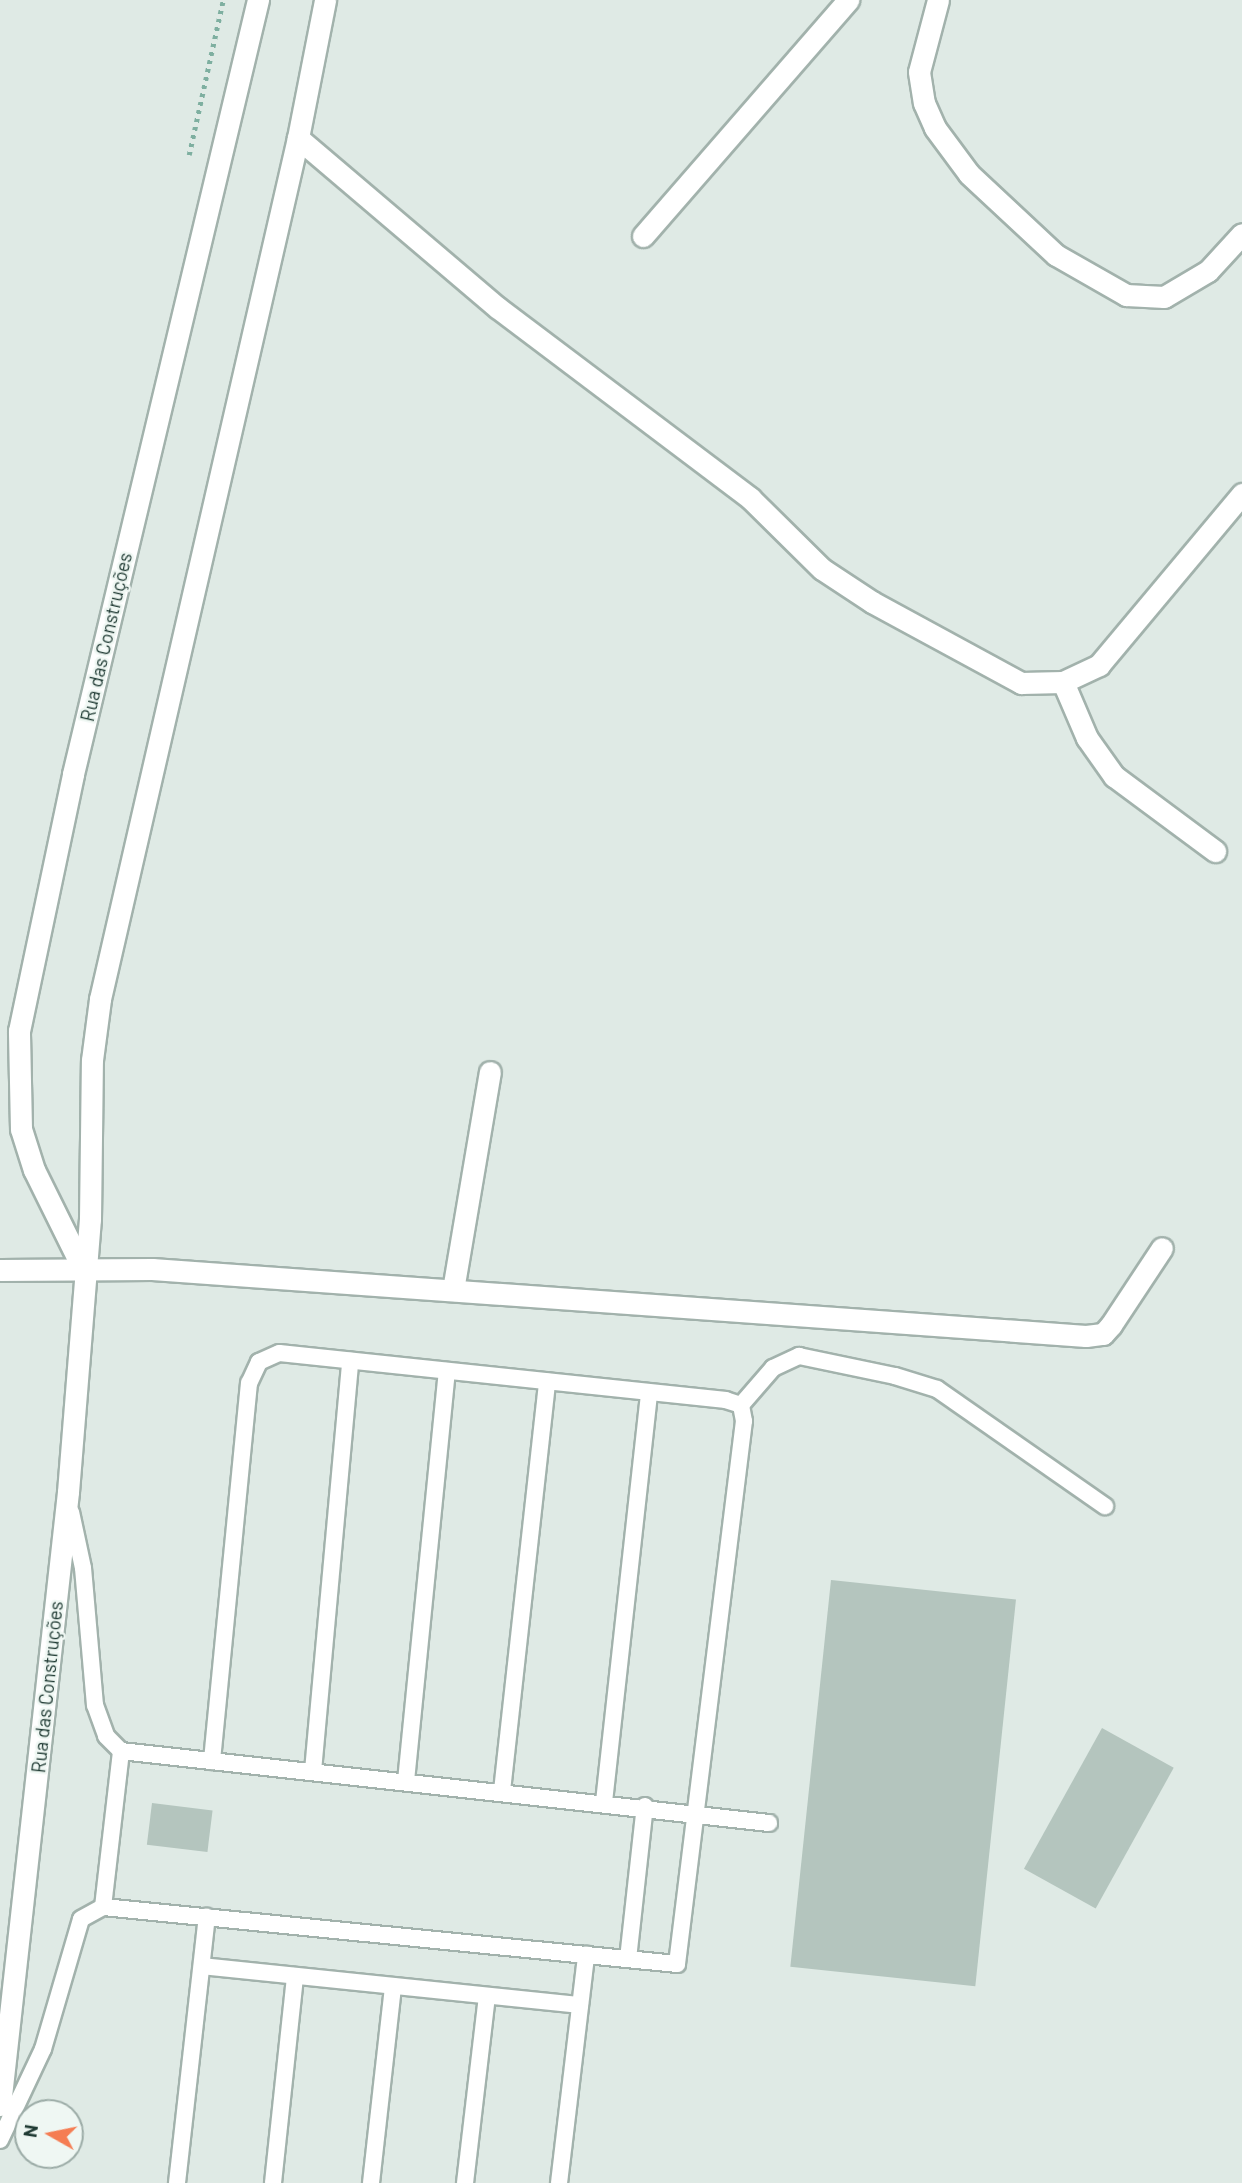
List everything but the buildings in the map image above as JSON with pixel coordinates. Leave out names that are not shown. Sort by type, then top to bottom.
[{"type":"street","name":"Rua das Construções","points":[[83,1269],[34,1170],[21,1129],[19,1031],[76,760],[258,0]]},
{"type":"street","name":"Rua das Construções","points":[[0,2105],[4,2032],[68,1492],[83,1269],[90,1219],[92,1060],[111,938],[298,138],[325,0]]},
{"type":"street","points":[[643,236],[848,0]]},
{"type":"street","points":[[938,0],[919,72],[924,103],[935,128],[969,174],[1056,255],[1126,295],[1164,297],[1208,271],[1242,234]]},
{"type":"street","points":[[298,138],[498,308],[750,498],[822,569],[872,602],[1021,683],[1063,682],[1099,665],[1242,494]]},
{"type":"street","points":[[1063,682],[1087,738],[1114,776],[1215,851]]},
{"type":"street","points":[[453,1290],[489,1072]]},
{"type":"street","points":[[0,1270],[152,1269],[1086,1336],[1103,1334],[1111,1325],[1162,1248]]},
{"type":"lane","points":[[212,1760],[249,1383],[259,1362],[279,1353],[649,1392],[741,1405]]},
{"type":"lane","points":[[741,1405],[773,1368],[799,1356],[895,1376],[937,1389],[1105,1506]]},
{"type":"lane","points":[[313,1771],[350,1360]]},
{"type":"lane","points":[[406,1781],[447,1371]]},
{"type":"lane","points":[[502,1791],[547,1381]]},
{"type":"lane","points":[[604,1802],[649,1392]]},
{"type":"lane","points":[[0,2140],[43,2049],[81,1919],[103,1907],[669,1965],[680,1959],[696,1818],[693,1812],[744,1421],[741,1405]]},
{"type":"lane","points":[[68,1492],[83,1568],[95,1704],[106,1736],[121,1751],[645,1806],[769,1823]]},
{"type":"lane","points":[[103,1907],[121,1751]]},
{"type":"lane","points":[[628,1959],[645,1806]]},
{"type":"lane","points":[[177,2183],[207,1917]]},
{"type":"lane","points":[[559,2183],[586,1955]]},
{"type":"lane","points":[[202,1966],[580,2005]]},
{"type":"lane","points":[[273,2183],[295,1976]]},
{"type":"lane","points":[[370,2183],[393,1986]]},
{"type":"lane","points":[[466,2183],[487,1996]]}]
